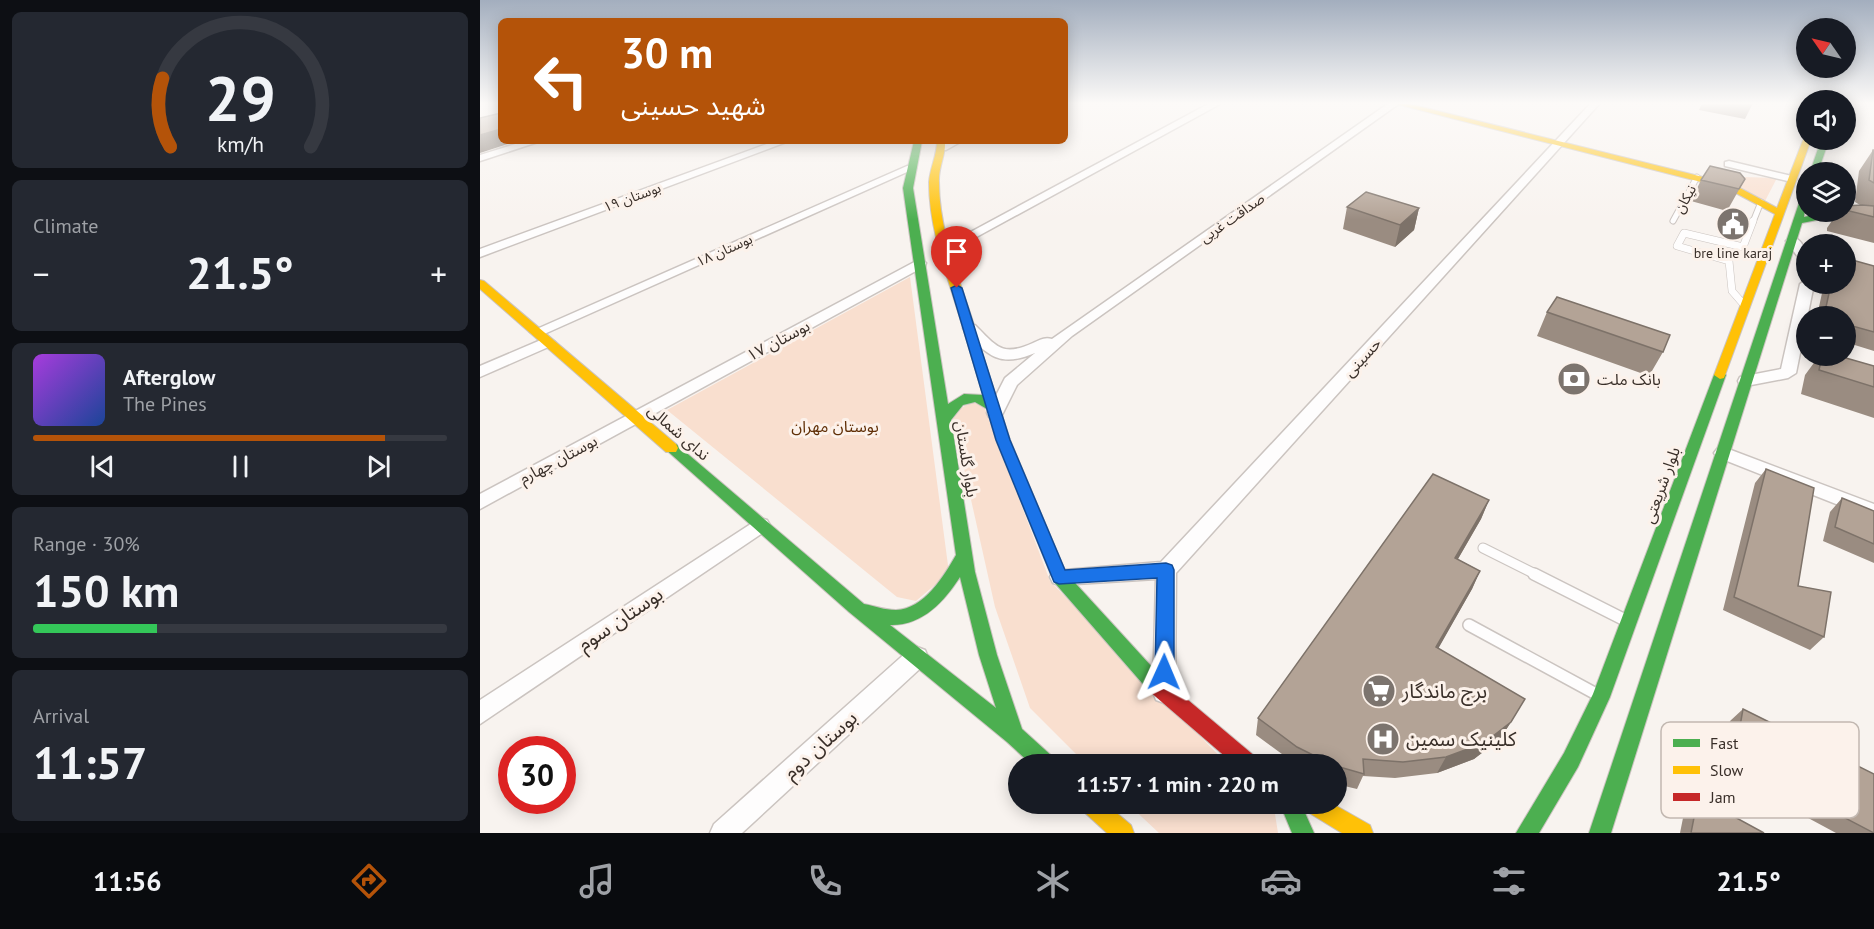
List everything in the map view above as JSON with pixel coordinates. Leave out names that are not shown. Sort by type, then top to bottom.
[{"type":"main road","points":[[1554,142],[1697,177],[1735,189],[1780,213]]},
{"type":"main road","name":"بلوار گلستان","points":[[918,144],[908,188],[964,554],[988,655],[1014,735],[1035,754]]},
{"type":"main road","points":[[942,144],[934,167],[934,183],[945,249],[993,410],[1059,577],[1164,692],[1234,754]]},
{"type":"main road","name":"بلوار شریعتی","points":[[1532,830],[1571,760],[1601,697],[1803,150]]},
{"type":"main road","points":[[1856,216],[1874,222]]},
{"type":"main road","points":[[1856,220],[1874,222]]},
{"type":"main road","points":[[1600,833],[1798,222]]},
{"type":"main road","name":"ندای شمالی","points":[[480,283],[855,607],[1014,735]]},
{"type":"main road","points":[[944,420],[954,402],[967,396],[982,397],[993,410]]},
{"type":"main road","name":"ندای شمالی","points":[[855,607],[886,619],[917,610],[943,592],[964,554]]},
{"type":"main road","points":[[1101,814],[1123,833]]},
{"type":"main road","points":[[1294,814],[1303,833]]},
{"type":"main road","points":[[1330,814],[1362,833]]},
{"type":"street","points":[[945,249],[1145,142]]},
{"type":"street","name":"صداقت غربی","points":[[993,410],[1011,382],[1067,333],[1340,142]]},
{"type":"street","name":"حسینی","points":[[1166,570],[1559,143]]},
{"type":"street","points":[[480,158],[526,144]]},
{"type":"street","name":"بوستان ۱۹","points":[[480,253],[776,144]]},
{"type":"street","points":[[1729,164],[1792,179]]},
{"type":"street","name":"بوستان ۱۸","points":[[480,372],[542,337],[911,168]]},
{"type":"street","points":[[1792,241],[1796,246]]},
{"type":"street","name":"بوستان ۱۷","points":[[636,417],[920,263]]},
{"type":"street","points":[[1746,381],[1788,373],[1805,294]]},
{"type":"street","name":"صداقت غربی","points":[[968,327],[992,352],[1007,357],[1017,356],[1067,333]]},
{"type":"street","name":"بوستان چهارم","points":[[480,502],[636,417]]},
{"type":"street","points":[[1723,453],[1874,512]]},
{"type":"street","name":"بوستان سوم","points":[[480,713],[760,525]]},
{"type":"street","points":[[1059,577],[1166,570],[1164,692]]},
{"type":"street","name":"بوستان دوم","points":[[723,833],[917,657]]},
{"type":"lane","name":"نیکان","points":[[1673,221],[1697,177]]},
{"type":"lane","points":[[1745,306],[1732,291],[1729,261],[1677,246],[1684,233],[1743,247],[1761,202]]},
{"type":"lane","points":[[1483,548],[1628,622]]},
{"type":"lane","points":[[1469,625],[1601,697]]},
{"type":"green space","points":[[1710,176],[1777,178],[1765,201]]},
{"type":"green space","name":"بوستان مهران","points":[[910,277],[949,573],[916,601],[897,597],[667,410]]},
{"type":"green space","points":[[974,403],[984,406],[1050,581],[1217,754],[1076,754],[1030,708],[995,607],[953,419],[967,405]]},
{"type":"green space","points":[[1139,814],[1275,814],[1278,833],[1159,833]]},
{"type":"building","points":[[1874,150],[1874,183],[1869,180]]},
{"type":"building","points":[[1710,166],[1740,173],[1745,179],[1739,189],[1701,180]]},
{"type":"building","points":[[1366,192],[1419,208],[1400,225],[1347,207]]},
{"type":"building","points":[[1856,205],[1874,206],[1874,217],[1856,213]]},
{"type":"building","points":[[1856,261],[1874,266],[1874,332],[1856,327],[1856,306],[1826,306],[1829,294],[1856,294]]},
{"type":"building","points":[[1557,297],[1670,335],[1663,352],[1547,312]]},
{"type":"building","points":[[1856,361],[1874,366],[1874,387],[1819,370],[1820,366],[1856,366]]},
{"type":"building","points":[[1766,469],[1814,488],[1798,586],[1831,592],[1824,637],[1734,597]]},
{"type":"building","points":[[1433,474],[1489,500],[1455,558],[1480,571],[1436,647],[1525,699],[1511,722],[1484,743],[1446,757],[1403,762],[1363,759],[1364,774],[1347,769],[1347,754],[1311,754],[1297,747],[1258,718]]},
{"type":"building","points":[[1842,498],[1874,511],[1874,544],[1835,527]]},
{"type":"building","points":[[1743,709],[1769,722],[1741,722]]},
{"type":"building","points":[[1859,767],[1874,774],[1874,833],[1845,818],[1859,818]]},
{"type":"building","points":[[1694,818],[1736,818],[1764,833],[1691,833]]},
{"type":"traffic: fast","points":[[917,144],[908,188],[967,572],[988,655],[1014,735],[1035,754]]},
{"type":"traffic: fast","points":[[1817,162],[1822,150]]},
{"type":"traffic: fast","points":[[1856,221],[1874,223]]},
{"type":"traffic: fast","points":[[1600,833],[1798,222]]},
{"type":"traffic: fast","points":[[970,331],[1003,440],[1060,577],[1156,685]]},
{"type":"traffic: fast","points":[[1527,833],[1571,760],[1601,697],[1720,375]]},
{"type":"traffic: fast","points":[[944,420],[953,406],[964,398],[977,398],[992,406]]},
{"type":"traffic: fast","points":[[671,448],[855,607],[1014,735]]},
{"type":"traffic: fast","points":[[865,611],[882,617],[898,618],[912,614],[926,606],[937,595],[965,554]]},
{"type":"traffic: fast","points":[[1294,814],[1303,833]]},
{"type":"traffic: slow","points":[[1551,142],[1716,183],[1735,189],[1780,213]]},
{"type":"traffic: slow","points":[[941,144],[935,171],[935,201],[947,258],[970,331]]},
{"type":"traffic: slow","points":[[1720,375],[1803,150]]},
{"type":"traffic: slow","points":[[480,283],[671,448]]},
{"type":"traffic: slow","points":[[1101,814],[1123,833]]},
{"type":"traffic: slow","points":[[1330,814],[1362,833]]},
{"type":"traffic: jam","points":[[1156,685],[1237,754]]},
{"type":"place","name":"bre line karaj","points":[[1733,224]]},
{"type":"place","name":"بانک ملت","points":[[1574,379]]},
{"type":"place","name":"برج ماندگار","points":[[1379,691]]},
{"type":"place","name":"کلینیک سمین","points":[[1383,739]]},
{"type":"route","points":[[957,288],[1003,440],[1059,577],[1166,570],[1164,672]]}]
